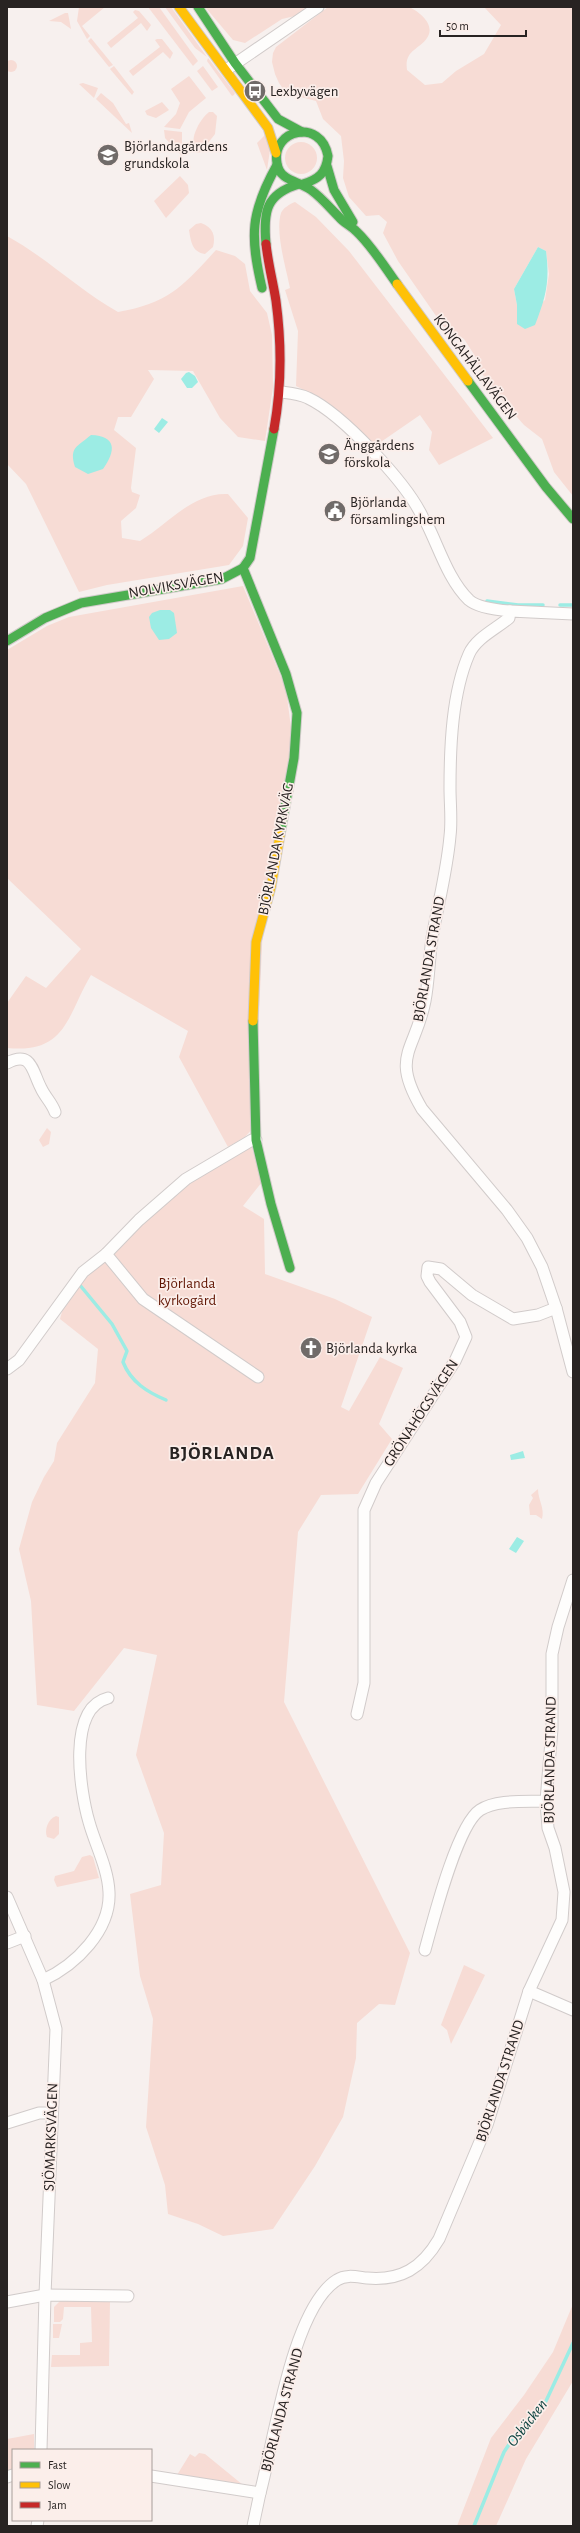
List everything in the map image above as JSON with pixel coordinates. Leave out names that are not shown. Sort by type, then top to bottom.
[{"type":"street","points":[[179,7],[268,128],[276,153],[277,165]]},
{"type":"street","name":"KONGAHÄLLAVÄGEN","points":[[198,7],[235,63],[278,119],[302,132],[311,133],[322,141],[328,153],[327,166],[334,190],[351,217],[356,231]]},
{"type":"street","points":[[226,70],[318,7]]},
{"type":"street","points":[[276,153],[280,143],[288,136],[302,132]]},
{"type":"street","name":"KONGAHÄLLAVÄGEN","points":[[277,165],[285,178],[301,184],[356,231],[546,487],[573,519]]},
{"type":"street","name":"NOLVIKSVÄGEN","points":[[277,165],[270,177],[254,228],[253,245],[263,289],[277,324]]},
{"type":"street","points":[[301,184],[316,180],[327,166]]},
{"type":"street","name":"NOLVIKSVÄGEN","points":[[7,641],[45,618],[81,603],[222,579],[243,568],[253,551],[281,392],[281,366],[276,300],[265,244],[268,206],[275,193],[280,188],[301,184]]},
{"type":"street","points":[[254,228],[266,229]]},
{"type":"street","points":[[281,392],[307,398],[332,414],[383,462],[405,487],[425,521],[456,583],[469,600],[476,604],[510,611],[573,614]]},
{"type":"street","name":"BJÖRLANDA KYRKVÄG","points":[[243,568],[286,674],[297,713],[293,764],[271,888],[256,949],[253,1024],[256,1140],[271,1204],[290,1268]]},
{"type":"street","name":"BJÖRLANDA STRAND","points":[[510,611],[509,618],[480,640],[473,648],[465,666],[459,692],[452,742],[450,835],[447,858],[432,941],[425,1001],[416,1033],[406,1052],[406,1068],[411,1091],[422,1108],[507,1210],[527,1238],[542,1267],[556,1308],[573,1372]]},
{"type":"street","points":[[7,1063],[16,1058],[25,1059],[31,1065],[41,1090],[55,1112]]},
{"type":"street","points":[[7,1369],[19,1360],[82,1272],[106,1254],[138,1220],[186,1179],[252,1140],[256,1140]]},
{"type":"street","points":[[106,1254],[143,1299],[258,1377]]},
{"type":"street","name":"GRÖNAHÖGSVÄGEN","points":[[357,1714],[364,1683],[364,1510],[376,1484],[455,1361],[466,1337],[460,1322],[430,1282],[427,1276],[428,1267],[441,1268],[472,1295],[512,1319],[538,1315],[556,1308]]},
{"type":"street","name":"BJÖRLANDA STRAND","points":[[253,2526],[287,2378],[316,2303],[328,2287],[339,2279],[348,2276],[372,2279],[395,2276],[416,2268],[430,2254],[475,2157],[529,1991],[560,1927],[564,1905],[555,1848],[548,1828],[546,1801],[552,1728],[552,1654],[558,1627],[573,1580]]},
{"type":"street","points":[[43,1980],[63,1969],[92,1942],[98,1933],[108,1906],[108,1881],[88,1820],[83,1789],[80,1750],[82,1728],[91,1706],[100,1700],[108,1698]]},
{"type":"street","points":[[425,1950],[453,1859],[470,1820],[480,1810],[493,1804],[546,1801]]},
{"type":"street","name":"SJÖMARKSVÄGEN","points":[[7,1897],[43,1980],[56,2030],[45,2295],[41,2449]]},
{"type":"street","points":[[7,1943],[25,1936]]},
{"type":"street","points":[[529,1991],[573,2010]]},
{"type":"street","points":[[7,2123],[39,2113],[52,2113]]},
{"type":"street","points":[[7,2302],[45,2295],[128,2296]]},
{"type":"street","name":"BJÖRLANDA STRAND","points":[[152,2476],[260,2493]]},
{"type":"green space","points":[[79,7],[105,7],[82,26],[90,36],[87,39],[77,21]]},
{"type":"green space","points":[[148,7],[159,7],[198,61],[193,66]]},
{"type":"green space","points":[[165,7],[171,7],[207,57],[195,48]]},
{"type":"green space","points":[[205,7],[310,7],[295,16],[282,19],[245,43],[233,40]]},
{"type":"green space","points":[[328,7],[409,7],[418,12],[426,20],[430,28],[424,42],[410,54],[407,63],[407,70],[425,85],[442,83],[456,71],[484,54],[501,25],[484,7],[573,7],[573,496],[554,472],[542,439],[524,425],[502,400],[480,371],[475,356],[464,339],[443,326],[398,261],[383,233],[387,222],[379,215],[366,216],[349,197],[343,178],[344,161],[341,136],[323,119],[316,101],[286,93],[279,83],[272,62],[273,53],[276,47]],"holes":[[[538,247],[546,251],[549,274],[545,300],[517,324],[517,305],[514,289]]]},
{"type":"green space","points":[[135,10],[139,11],[151,25],[147,31],[141,23],[111,48],[107,43],[138,18],[133,12]]},
{"type":"green space","points":[[68,13],[71,29],[61,22],[49,21]]},
{"type":"green space","points":[[91,38],[113,65],[109,67],[88,41]]},
{"type":"green space","points":[[162,39],[173,53],[170,59],[163,52],[133,76],[129,71],[160,47],[155,40]]},
{"type":"green space","points":[[208,58],[235,93],[234,95],[232,96],[207,61]]},
{"type":"green space","points":[[9,60],[13,60],[17,66],[13,72],[9,72],[5,68],[5,64]]},
{"type":"green space","points":[[114,66],[134,92],[132,95],[110,69]]},
{"type":"green space","points":[[203,66],[218,87],[212,91],[197,71]]},
{"type":"green space","points":[[189,76],[206,98],[189,112],[180,129],[164,127],[176,114],[180,103],[171,89]]},
{"type":"green space","points":[[83,83],[98,88],[94,98],[79,84]]},
{"type":"green space","points":[[101,93],[113,103],[126,124],[129,123],[132,133],[96,99]]},
{"type":"green space","points":[[162,102],[169,110],[156,118],[147,115],[145,111]]},
{"type":"green space","points":[[209,112],[213,112],[217,116],[215,134],[201,152],[197,153],[193,143],[194,137],[198,126]]},
{"type":"green space","points":[[164,130],[182,132],[182,156],[165,138]]},
{"type":"green space","points":[[266,134],[270,150],[267,170],[257,143]]},
{"type":"green space","points":[[298,142],[304,142],[314,149],[317,158],[316,164],[310,171],[304,174],[298,174],[288,167],[285,161],[285,155],[292,145]]},
{"type":"green space","points":[[180,176],[188,185],[189,193],[166,218],[154,201]]},
{"type":"green space","points":[[295,202],[316,217],[349,251],[493,438],[439,465],[429,450],[432,432],[420,415],[375,446],[306,391],[296,386],[298,331],[285,290],[290,288],[279,230],[282,211],[287,206]]},
{"type":"green space","points":[[201,223],[211,229],[214,236],[213,247],[205,254],[197,251],[193,246],[189,230],[196,224]]},
{"type":"green space","points":[[7,236],[36,254],[90,294],[118,312],[150,304],[173,292],[194,274],[216,250],[235,256],[245,264],[250,291],[267,313],[272,335],[273,387],[265,441],[238,437],[220,418],[193,371],[148,370],[154,379],[131,417],[118,417],[114,430],[136,448],[131,488],[132,492],[140,495],[136,508],[121,521],[122,538],[140,541],[181,510],[203,498],[228,494],[248,518],[243,546],[229,565],[107,585],[79,592],[26,484],[7,464]]},
{"type":"green space","points":[[243,586],[286,689],[293,743],[264,902],[254,1127],[245,1137],[228,1147],[179,1057],[188,1031],[91,975],[70,1017],[54,1038],[42,1045],[27,1048],[7,1048],[7,1003],[26,976],[46,988],[81,949],[7,878],[7,650],[47,626],[69,617]]},
{"type":"green space","points":[[47,1128],[51,1132],[49,1144],[43,1147],[39,1140]]},
{"type":"green space","name":"Björlanda kyrkogård","points":[[251,1145],[262,1182],[243,1206],[264,1219],[265,1274],[335,1299],[372,1317],[341,1407],[349,1411],[380,1357],[403,1368],[379,1424],[392,1439],[358,1494],[321,1495],[298,1532],[284,1702],[410,1953],[395,2005],[379,2004],[357,2023],[356,2058],[343,2117],[315,2166],[273,2229],[223,2236],[198,2224],[168,2214],[165,2185],[146,2127],[153,2019],[140,1976],[130,1894],[161,1885],[164,1833],[136,1755],[157,1655],[124,1648],[74,1711],[37,1705],[31,1601],[19,1549],[32,1502],[44,1477],[54,1461],[57,1443],[95,1383],[98,1349],[60,1319],[65,1301],[78,1283],[192,1179]]},
{"type":"green space","points":[[538,1489],[543,1511],[542,1519],[536,1515],[530,1515],[529,1505],[533,1498],[531,1495]]},
{"type":"green space","points":[[56,1816],[59,1817],[59,1834],[54,1839],[47,1837],[46,1831],[49,1822]]},
{"type":"green space","points":[[90,1855],[93,1857],[99,1878],[57,1887],[54,1880],[55,1876],[74,1871],[82,1857]]},
{"type":"green space","points":[[464,1965],[485,1975],[451,2044],[447,2030],[441,2025]]},
{"type":"green space","points":[[62,2299],[110,2300],[109,2366],[51,2367],[52,2355],[80,2355],[80,2343],[92,2342],[91,2307],[64,2307],[63,2319],[60,2322],[54,2322],[54,2307]]},
{"type":"green space","points":[[573,2304],[573,2381],[526,2459],[496,2526],[457,2526],[491,2438],[524,2395],[553,2352]]},
{"type":"green space","points":[[53,2324],[62,2324],[59,2338],[53,2338]]},
{"type":"green space","points":[[34,2434],[34,2449],[12,2449],[12,2471],[7,2473],[7,2439]]},
{"type":"green space","points":[[199,2453],[205,2454],[243,2485],[177,2475],[190,2454],[195,2457]]},
{"type":"water","points":[[538,247],[546,251],[548,271],[546,289],[535,325],[525,329],[517,324],[517,305],[514,289]]},
{"type":"water","points":[[189,372],[195,376],[198,382],[192,388],[187,388],[181,379],[186,373]]},
{"type":"water","points":[[162,418],[168,422],[159,433],[154,429]]},
{"type":"water","points":[[91,435],[100,436],[110,441],[112,451],[103,469],[88,474],[75,467],[73,455],[78,445]]},
{"type":"water","points":[[160,610],[170,610],[174,613],[177,633],[169,639],[159,640],[151,628],[149,617],[152,613]]},
{"type":"water","points":[[523,1451],[525,1458],[511,1460],[510,1455]]},
{"type":"water","points":[[517,1537],[524,1541],[516,1553],[509,1549]]},
{"type":"waterway","points":[[487,601],[518,605],[543,605]]},
{"type":"waterway","points":[[560,605],[573,605]]},
{"type":"waterway","points":[[79,1284],[112,1324],[127,1351],[123,1362],[130,1375],[140,1386],[152,1394],[166,1400]]},
{"type":"waterway","name":"Osbäcken","points":[[474,2526],[504,2452],[520,2428],[546,2401],[573,2343]]},
{"type":"traffic: fast","points":[[198,7],[235,63],[278,119],[302,132]]},
{"type":"traffic: fast","points":[[303,184],[313,180],[321,174],[326,167],[328,156],[324,144],[316,136],[298,132],[281,142],[277,151],[277,163],[281,174],[311,190],[341,219],[356,231],[373,250],[397,284]]},
{"type":"traffic: fast","points":[[262,288],[255,254],[255,225],[257,211],[262,197],[277,165]]},
{"type":"traffic: fast","points":[[327,166],[334,190],[353,222]]},
{"type":"traffic: fast","points":[[266,244],[265,222],[269,205],[280,193],[299,184]]},
{"type":"traffic: fast","points":[[468,381],[546,487],[573,519]]},
{"type":"traffic: fast","points":[[7,641],[45,618],[81,603],[222,579],[243,568],[250,558],[274,429]]},
{"type":"traffic: fast","points":[[243,568],[286,674],[297,713],[294,758],[280,835]]},
{"type":"traffic: fast","points":[[253,1021],[256,1140],[271,1204],[290,1268]]},
{"type":"traffic: slow","points":[[179,7],[268,128],[276,153]]},
{"type":"traffic: slow","points":[[397,284],[468,381]]},
{"type":"traffic: slow","points":[[253,1021],[256,942],[271,887],[280,835]]},
{"type":"traffic: jam","points":[[266,244],[276,301],[280,350],[279,397],[274,429]]},
{"type":"place","name":"Lexbyvägen","points":[[255,91]]},
{"type":"place","name":"Björlandagårdens grundskola","points":[[108,155]]},
{"type":"place","name":"Änggårdens förskola","points":[[329,454]]},
{"type":"place","name":"Björlanda församlingshem","points":[[335,511]]},
{"type":"place","name":"Björlanda kyrka","points":[[311,1348]]},
{"type":"district","name":"BJÖRLANDA","points":[[222,1453]]}]
